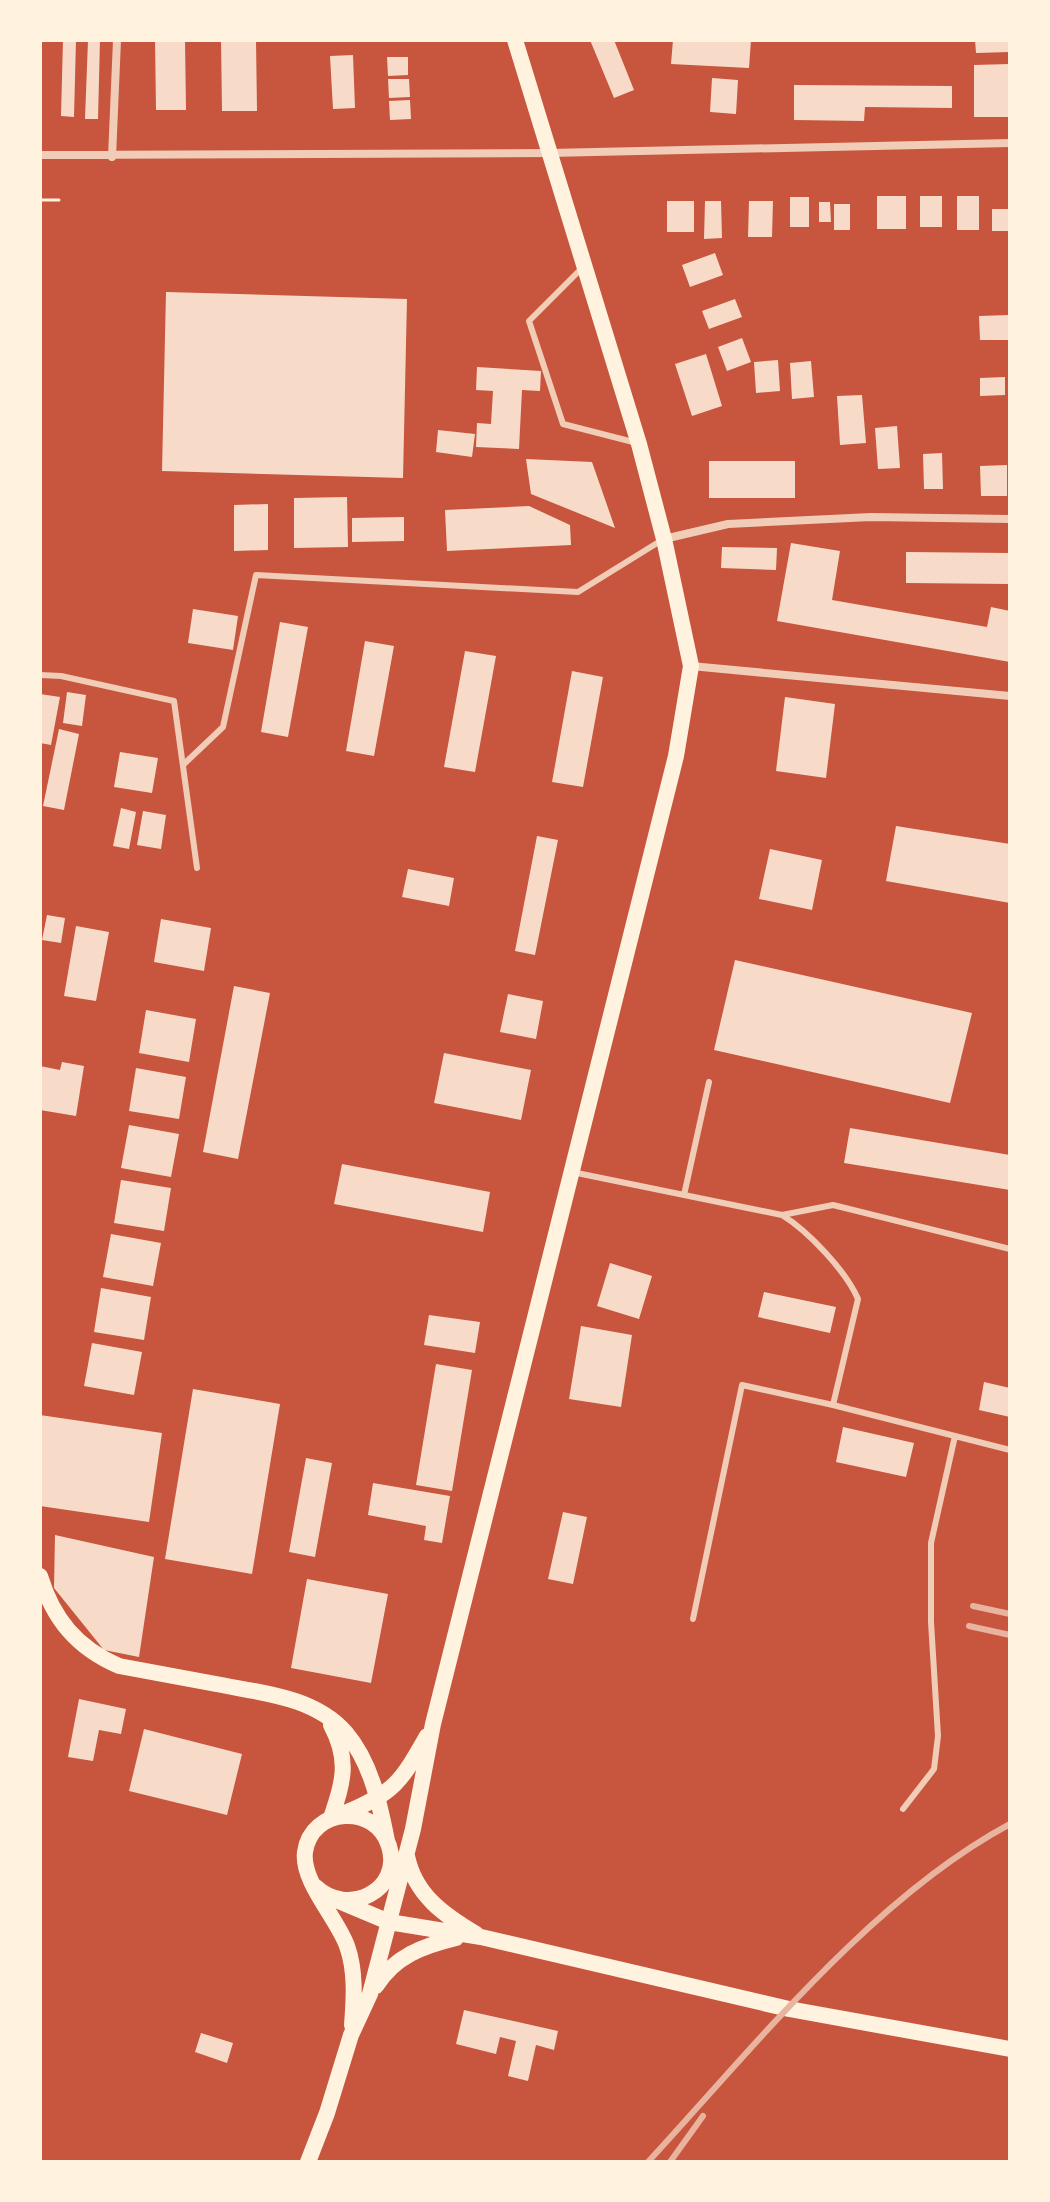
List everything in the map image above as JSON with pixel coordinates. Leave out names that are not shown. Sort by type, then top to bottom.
[{"type":"main road","points":[[370,1994],[407,1855],[433,1724],[676,756],[691,666],[664,539],[639,444],[515,40]]},
{"type":"main road","points":[[42,1582],[57,1617],[67,1631],[103,1659],[119,1666],[282,1697],[309,1707],[343,1730],[355,1746],[377,1799],[391,1861],[385,1880]]},
{"type":"main road","points":[[327,1717],[344,1757],[335,1817]]},
{"type":"main road","points":[[351,2035],[351,1956],[341,1931],[307,1872],[305,1849],[312,1833],[335,1817],[377,1799],[397,1782],[433,1724]]},
{"type":"main road","points":[[335,1817],[357,1816],[368,1820],[387,1841]]},
{"type":"main road","points":[[339,1901],[365,1898],[376,1891],[407,1855]]},
{"type":"main road","points":[[407,1855],[414,1880],[435,1907],[473,1937]]},
{"type":"main road","points":[[316,1887],[326,1896],[389,1922],[473,1937],[789,2009],[1010,2049]]},
{"type":"main road","points":[[308,2162],[351,2035],[383,1974],[399,1960],[421,1948],[473,1937]]},
{"type":"street","points":[[112,157],[117,40]]},
{"type":"street","points":[[40,155],[549,153],[1010,143]]},
{"type":"street","points":[[664,539],[728,524],[871,517],[1010,519]]},
{"type":"street","points":[[691,666],[1010,696]]},
{"type":"lane","points":[[584,265],[529,321],[563,424],[639,444]]},
{"type":"lane","points":[[183,765],[223,727],[256,575],[578,592],[664,539]]},
{"type":"lane","points":[[40,675],[61,676],[174,701],[197,868]]},
{"type":"lane","points":[[684,1195],[709,1082]]},
{"type":"lane","points":[[572,1172],[782,1215],[796,1224],[851,1283],[858,1299],[833,1405]]},
{"type":"lane","points":[[782,1215],[833,1205],[1010,1249]]},
{"type":"lane","points":[[693,1619],[742,1385],[1010,1450]]},
{"type":"lane","points":[[903,1809],[934,1769],[938,1736],[931,1622],[931,1543],[955,1436]]},
{"type":"lane","points":[[40,1606],[42,1582]]},
{"type":"path","points":[[40,200],[59,200]]},
{"type":"building","points":[[63,40],[76,40],[74,117],[61,116]]},
{"type":"building","points":[[88,40],[100,40],[98,119],[85,119]]},
{"type":"building","points":[[155,40],[185,40],[186,110],[156,110]]},
{"type":"building","points":[[221,40],[256,40],[257,111],[222,111]]},
{"type":"building","points":[[590,40],[614,40],[634,90],[614,98]]},
{"type":"building","points":[[673,40],[751,40],[749,68],[671,64]]},
{"type":"building","points":[[975,40],[1010,40],[1010,52],[976,53]]},
{"type":"building","points":[[353,55],[355,108],[333,109],[330,56]]},
{"type":"building","points":[[387,57],[408,57],[408,75],[388,76]]},
{"type":"building","points":[[1010,64],[1010,117],[974,117],[974,65]]},
{"type":"building","points":[[712,78],[738,80],[736,114],[710,112]]},
{"type":"building","points":[[388,79],[409,79],[410,97],[389,98]]},
{"type":"building","points":[[794,85],[952,86],[952,108],[865,107],[864,121],[794,120]]},
{"type":"building","points":[[410,100],[411,119],[390,120],[389,101]]},
{"type":"building","points":[[877,196],[906,196],[906,229],[877,229]]},
{"type":"building","points":[[920,196],[942,196],[942,227],[920,227]]},
{"type":"building","points":[[957,196],[979,196],[979,230],[957,230]]},
{"type":"building","points":[[790,197],[809,197],[809,227],[790,227]]},
{"type":"building","points":[[667,201],[694,201],[694,232],[667,232]]},
{"type":"building","points":[[705,201],[721,201],[722,238],[704,239]]},
{"type":"building","points":[[749,201],[773,201],[772,237],[748,237]]},
{"type":"building","points":[[819,202],[830,202],[831,222],[819,222]]},
{"type":"building","points":[[834,204],[850,204],[850,230],[834,230]]},
{"type":"building","points":[[992,209],[1008,209],[1008,231],[992,231]]},
{"type":"building","points":[[715,253],[723,275],[690,287],[682,265]]},
{"type":"building","points":[[166,292],[407,299],[403,478],[162,471]]},
{"type":"building","points":[[735,299],[742,317],[709,329],[702,311]]},
{"type":"building","points":[[1008,315],[1008,340],[980,340],[979,316]]},
{"type":"building","points":[[742,338],[751,362],[727,371],[718,347]]},
{"type":"building","points":[[706,354],[722,406],[692,416],[675,364]]},
{"type":"building","points":[[778,360],[780,391],[756,393],[754,362]]},
{"type":"building","points":[[811,361],[814,397],[792,399],[790,363]]},
{"type":"building","points":[[477,367],[541,371],[540,391],[522,390],[519,449],[476,447],[477,423],[491,424],[493,391],[476,390]]},
{"type":"building","points":[[1005,377],[1005,395],[980,396],[980,378]]},
{"type":"building","points":[[862,395],[866,443],[840,445],[837,396]]},
{"type":"building","points":[[897,426],[900,468],[878,469],[875,428]]},
{"type":"building","points":[[438,430],[475,434],[472,457],[436,452]]},
{"type":"building","points":[[942,453],[943,489],[924,489],[923,454]]},
{"type":"building","points":[[526,459],[592,462],[615,528],[531,494]]},
{"type":"building","points":[[709,461],[795,461],[795,498],[709,498]]},
{"type":"building","points":[[1007,465],[1007,496],[981,496],[980,466]]},
{"type":"building","points":[[347,497],[348,547],[294,548],[294,498]]},
{"type":"building","points":[[268,504],[268,550],[234,551],[234,505]]},
{"type":"building","points":[[529,506],[570,525],[571,545],[447,551],[445,510]]},
{"type":"building","points":[[404,517],[404,541],[352,542],[352,518]]},
{"type":"building","points":[[791,543],[840,551],[832,600],[987,627],[991,607],[1010,611],[1010,662],[777,621]]},
{"type":"building","points":[[722,547],[777,548],[776,570],[721,568]]},
{"type":"building","points":[[906,552],[1010,553],[1010,584],[906,583]]},
{"type":"building","points":[[193,609],[238,616],[233,650],[188,643]]},
{"type":"building","points":[[280,622],[308,627],[288,737],[261,732]]},
{"type":"building","points":[[365,641],[394,646],[374,756],[346,751]]},
{"type":"building","points":[[465,651],[496,656],[475,772],[444,767]]},
{"type":"building","points":[[572,671],[603,677],[583,787],[552,782]]},
{"type":"building","points":[[67,692],[86,695],[82,726],[63,723]]},
{"type":"building","points":[[40,694],[60,697],[51,745],[40,743]]},
{"type":"building","points":[[785,697],[835,704],[826,778],[776,771]]},
{"type":"building","points":[[59,729],[79,734],[64,810],[43,806]]},
{"type":"building","points":[[120,752],[158,758],[152,793],[114,787]]},
{"type":"building","points":[[121,808],[136,812],[129,849],[113,846]]},
{"type":"building","points":[[143,811],[166,815],[161,849],[137,845]]},
{"type":"building","points":[[896,826],[1010,844],[1010,903],[886,881]]},
{"type":"building","points":[[537,836],[558,840],[535,955],[515,951]]},
{"type":"building","points":[[770,849],[822,860],[812,910],[759,899]]},
{"type":"building","points":[[408,869],[454,878],[449,906],[402,897]]},
{"type":"building","points":[[47,915],[65,918],[61,943],[42,940]]},
{"type":"building","points":[[161,919],[211,928],[204,971],[154,962]]},
{"type":"building","points":[[76,926],[109,932],[96,1001],[64,996]]},
{"type":"building","points":[[735,960],[972,1013],[950,1103],[714,1050]]},
{"type":"building","points":[[234,986],[270,993],[238,1159],[203,1152]]},
{"type":"building","points":[[508,994],[543,1001],[536,1039],[500,1032]]},
{"type":"building","points":[[146,1010],[196,1019],[189,1062],[139,1053]]},
{"type":"building","points":[[444,1053],[531,1070],[521,1120],[434,1103]]},
{"type":"building","points":[[62,1062],[84,1066],[76,1116],[40,1110],[40,1066],[60,1070]]},
{"type":"building","points":[[136,1068],[186,1077],[179,1119],[129,1111]]},
{"type":"building","points":[[129,1125],[179,1134],[171,1177],[121,1168]]},
{"type":"building","points":[[850,1128],[1010,1155],[1010,1190],[844,1163]]},
{"type":"building","points":[[342,1164],[490,1192],[483,1232],[334,1204]]},
{"type":"building","points":[[121,1180],[171,1188],[164,1231],[114,1223]]},
{"type":"building","points":[[111,1234],[161,1243],[153,1286],[103,1277]]},
{"type":"building","points":[[610,1263],[652,1276],[639,1319],[597,1306]]},
{"type":"building","points":[[101,1288],[151,1297],[144,1340],[94,1332]]},
{"type":"building","points":[[764,1292],[836,1307],[830,1333],[758,1317]]},
{"type":"building","points":[[429,1315],[480,1322],[475,1353],[424,1345]]},
{"type":"building","points":[[581,1326],[632,1335],[621,1407],[569,1399]]},
{"type":"building","points":[[92,1343],[142,1352],[134,1395],[84,1386]]},
{"type":"building","points":[[436,1364],[472,1370],[452,1491],[416,1485]]},
{"type":"building","points":[[984,1382],[1010,1388],[1010,1417],[979,1410]]},
{"type":"building","points":[[193,1389],[280,1404],[252,1574],[165,1559]]},
{"type":"building","points":[[40,1415],[162,1433],[149,1522],[40,1506]]},
{"type":"building","points":[[843,1427],[914,1443],[906,1477],[836,1462]]},
{"type":"building","points":[[306,1458],[332,1463],[315,1557],[289,1552]]},
{"type":"building","points":[[373,1483],[450,1496],[442,1543],[424,1540],[426,1526],[368,1515]]},
{"type":"building","points":[[563,1512],[587,1517],[573,1584],[548,1579]]},
{"type":"building","points":[[55,1535],[154,1557],[139,1657],[104,1650],[54,1588]]},
{"type":"building","points":[[307,1579],[388,1594],[371,1683],[291,1668]]},
{"type":"building","points":[[79,1699],[126,1709],[121,1734],[99,1730],[93,1761],[68,1757]]},
{"type":"building","points":[[144,1729],[242,1754],[227,1815],[129,1791]]},
{"type":"building","points":[[464,2010],[558,2031],[554,2050],[536,2045],[528,2081],[508,2076],[516,2041],[500,2037],[496,2054],[456,2044]]},
{"type":"building","points":[[201,2033],[233,2043],[227,2063],[195,2052]]},
{"type":"railway","points":[[973,1606],[1010,1614]]},
{"type":"railway","points":[[969,1626],[1010,1635]]},
{"type":"railway","points":[[648,2162],[773,2024],[863,1933],[959,1855],[1010,1824]]},
{"type":"railway","points":[[670,2162],[703,2116]]}]
